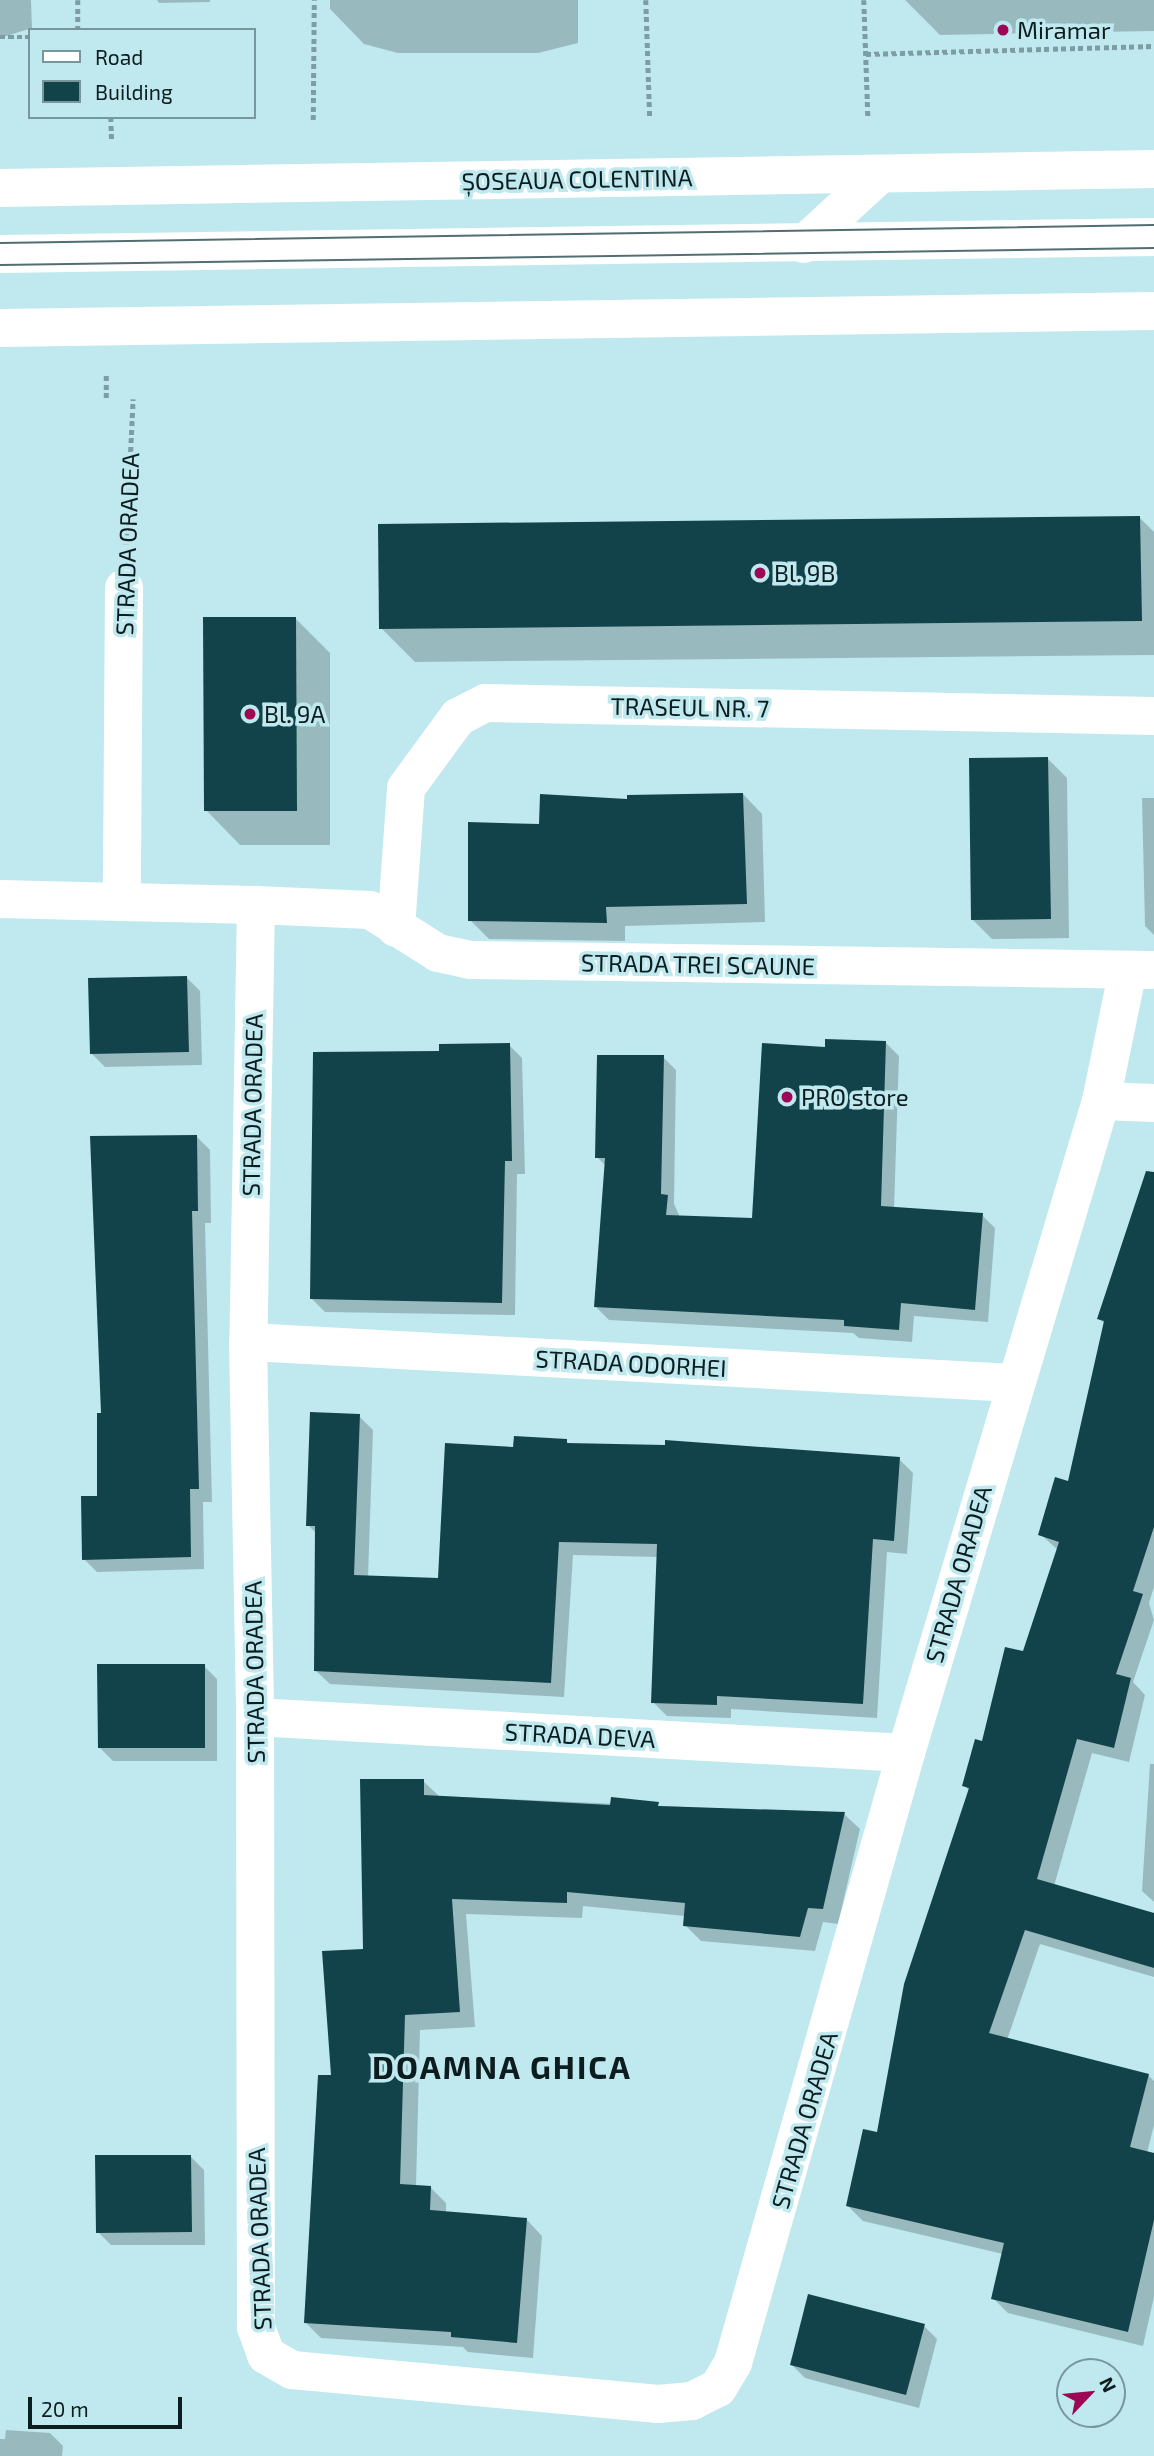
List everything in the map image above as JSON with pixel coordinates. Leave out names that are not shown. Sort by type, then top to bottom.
[{"type":"street","name":"ȘOSEAUA COLENTINA","points":[[0,188],[1154,169]]},
{"type":"street","points":[[803,244],[879,174]]},
{"type":"street","points":[[0,254],[803,244],[1154,236]]},
{"type":"street","points":[[0,328],[1154,311]]},
{"type":"street","name":"STRADA ORADEA","points":[[122,902],[124,587]]},
{"type":"street","name":"TRASEUL NR. 7","points":[[396,928],[406,788],[458,717],[485,703],[1154,716]]},
{"type":"street","points":[[0,900],[256,905]]},
{"type":"street","name":"STRADA ORADEA","points":[[256,905],[248,1342],[255,1717],[256,2327],[266,2355],[292,2370],[658,2404],[692,2401],[718,2388],[733,2363],[905,1753],[1014,1383],[1141,970]]},
{"type":"street","name":"STRADA TREI SCAUNE","points":[[256,905],[370,910],[438,953],[471,960],[1141,970]]},
{"type":"street","points":[[1101,1101],[1154,1103]]},
{"type":"street","name":"STRADA ODORHEI","points":[[248,1342],[1014,1383]]},
{"type":"street","name":"STRADA DEVA","points":[[255,1717],[905,1753]]},
{"type":"path","points":[[78,0],[78,28]]},
{"type":"path","points":[[313,120],[314,0]]},
{"type":"path","points":[[646,0],[650,118]]},
{"type":"path","points":[[864,0],[868,117]]},
{"type":"path","points":[[0,37],[28,37]]},
{"type":"path","points":[[866,54],[1154,46]]},
{"type":"path","name":"STRADA ORADEA","points":[[124,587],[133,399]]},
{"type":"building","name":"Bl. 9B","points":[[1140,516],[1142,621],[379,629],[378,524]]},
{"type":"building","name":"Bl. 9A","points":[[203,617],[296,617],[297,811],[204,811]]},
{"type":"building","points":[[1048,757],[1051,919],[971,920],[969,758]]},
{"type":"building","points":[[743,793],[747,904],[606,907],[607,923],[468,921],[468,822],[539,824],[540,794],[627,799],[627,795]]},
{"type":"building","points":[[187,976],[189,1052],[90,1054],[88,978]]},
{"type":"building","points":[[825,1039],[886,1041],[881,1206],[983,1213],[975,1310],[901,1303],[899,1330],[844,1326],[844,1320],[594,1307],[605,1158],[595,1158],[597,1055],[664,1055],[661,1194],[668,1195],[666,1215],[752,1218],[762,1043],[825,1047]]},
{"type":"building","points":[[510,1043],[512,1161],[505,1161],[502,1303],[310,1299],[313,1052],[439,1051],[439,1044]]},
{"type":"building","points":[[197,1135],[198,1211],[192,1211],[199,1489],[190,1489],[191,1557],[82,1560],[81,1496],[97,1496],[97,1413],[101,1413],[90,1136]]},
{"type":"building","points":[[1146,1171],[1154,1172],[1154,1527],[1133,1591],[1143,1594],[1116,1674],[1131,1678],[1114,1748],[1077,1739],[1037,1879],[1154,1913],[1154,1968],[1025,1930],[989,2033],[1149,2074],[1130,2147],[1154,2153],[1154,2220],[1128,2332],[991,2299],[1004,2243],[846,2206],[863,2129],[877,2132],[904,1984],[969,1788],[962,1786],[975,1739],[982,1741],[1005,1647],[1023,1651],[1059,1542],[1038,1535],[1055,1477],[1068,1481],[1104,1321],[1097,1319]]},
{"type":"building","points":[[310,1412],[360,1414],[354,1575],[438,1578],[445,1443],[513,1447],[514,1436],[567,1439],[567,1443],[665,1445],[665,1440],[900,1457],[894,1541],[873,1539],[863,1704],[717,1696],[717,1705],[651,1703],[657,1544],[559,1542],[551,1683],[314,1671],[315,1526],[306,1526]]},
{"type":"building","points":[[97,1664],[205,1664],[205,1748],[98,1748]]},
{"type":"building","points":[[360,1779],[424,1779],[424,1795],[610,1805],[611,1797],[659,1802],[658,1806],[845,1812],[823,1909],[808,1908],[800,1937],[683,1926],[685,1903],[567,1892],[567,1903],[452,1899],[460,2012],[405,2015],[400,2184],[431,2186],[430,2210],[527,2218],[517,2343],[451,2337],[451,2332],[304,2323],[318,2075],[331,2075],[322,1951],[363,1949]]},
{"type":"building","points":[[95,2155],[191,2155],[192,2232],[96,2233]]},
{"type":"building","points":[[808,2294],[925,2324],[906,2395],[790,2365]]},
{"type":"tram line","points":[[0,243],[1154,225]]},
{"type":"tram line","points":[[0,265],[1154,248]]},
{"type":"place","name":"Miramar","points":[[1003,30]]},
{"type":"place","name":"Bl. 9B","points":[[760,573]]},
{"type":"place","name":"Bl. 9A","points":[[250,714]]},
{"type":"place","name":"PRO store","points":[[787,1097]]},
{"type":"district","name":"DOAMNA GHICA","points":[[502,2066]]}]
